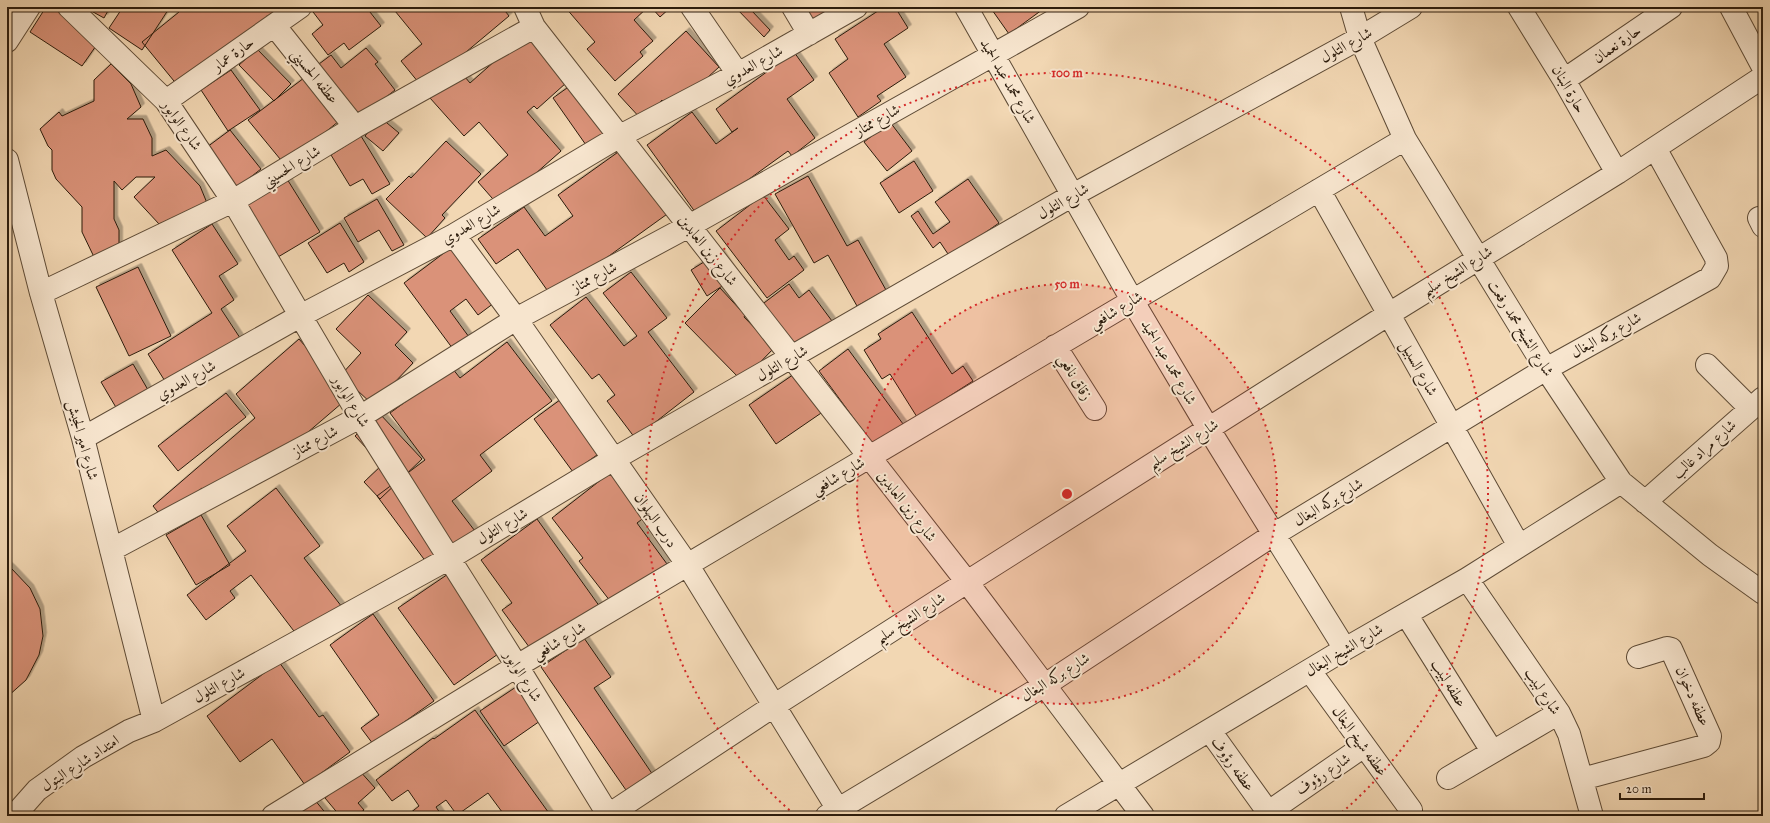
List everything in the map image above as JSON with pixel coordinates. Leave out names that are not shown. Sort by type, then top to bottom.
[{"type":"street","points":[[8,33],[29,7]]},
{"type":"street","name":"شارع الوابور","points":[[69,7],[166,101],[233,201],[360,417],[448,559],[517,666],[608,816]]},
{"type":"street","name":"شارع زين العابدين","points":[[525,7],[534,27],[967,582],[1143,816]]},
{"type":"street","points":[[692,7],[738,74]]},
{"type":"street","points":[[793,7],[809,34]]},
{"type":"street","name":"شارع العدوي","points":[[83,438],[300,316],[454,235],[620,136],[738,74],[856,7]]},
{"type":"street","name":"شارع محمد عبد الحميد","points":[[966,7],[1132,300],[1273,535],[1345,649]]},
{"type":"street","name":"شارع ممتاز","points":[[111,550],[360,417],[516,319],[689,226],[994,56],[1078,7]]},
{"type":"street","name":"شارع الشيخ محمد رفعت","points":[[1351,7],[1360,38],[1405,139],[1546,368],[1621,482],[1710,555],[1763,593]]},
{"type":"street","name":"شارع التلول","points":[[154,721],[448,559],[614,459],[1073,195],[1360,38],[1411,7]]},
{"type":"street","name":"حارة البنان","points":[[1519,7],[1564,80],[1617,173]]},
{"type":"street","name":"حارة نعمان","points":[[1564,80],[1671,7]]},
{"type":"street","points":[[1731,7],[1763,67]]},
{"type":"street","name":"حارة عمار","points":[[166,101],[288,13]]},
{"type":"street","name":"عطفه الحسيني","points":[[288,13],[356,127]]},
{"type":"street","name":"شارع الحسيني","points":[[41,293],[233,201],[356,127],[534,27]]},
{"type":"street","name":"شارع الشيخ سليم","points":[[608,816],[775,705],[967,582],[1389,314],[1617,173],[1763,77]]},
{"type":"street","name":"شارع شافعي","points":[[273,816],[517,666],[687,564],[1405,139]]},
{"type":"street","name":"شارع بركه البغال","points":[[836,814],[1044,685],[1273,535],[1546,368],[1710,278],[1715,272],[1717,266],[1716,258],[1655,148]]},
{"type":"street","name":"شارع امير الجيش","points":[[7,160],[41,293],[83,438],[154,721]]},
{"type":"street","name":"شارع السبيل","points":[[1319,190],[1519,546]]},
{"type":"street","name":"درب البهلوان","points":[[454,235],[516,319],[687,564],[775,705],[836,814]]},
{"type":"street","name":"زقاق نافعي","points":[[1055,346],[1095,409]]},
{"type":"street","points":[[1707,365],[1757,403]]},
{"type":"street","name":"شارع مراد غالب","points":[[1645,502],[1757,403]]},
{"type":"street","name":"شارع الشيخ البغال","points":[[1066,816],[1210,732],[1345,649],[1467,579],[1621,482]]},
{"type":"street","name":"شارع لبيب","points":[[1467,579],[1559,713],[1569,734],[1592,816]]},
{"type":"street","name":"عطفه لبيب","points":[[1406,614],[1492,751]]},
{"type":"street","name":"عطفه دخوان","points":[[1582,779],[1704,746],[1709,742],[1710,736],[1671,649],[1667,648],[1638,657]]},
{"type":"street","name":"عطفه شيخ البغال","points":[[1310,671],[1411,810]]},
{"type":"street","points":[[1448,778],[1559,713]]},
{"type":"street","name":"امتداد شارع البتول","points":[[14,816],[37,790],[83,757],[129,731],[154,721]]},
{"type":"street","name":"عطفه رؤوف","points":[[1210,732],[1267,815]]},
{"type":"street","name":"شارع رؤوف","points":[[1267,815],[1364,746]]},
{"type":"building","points":[[46,7],[75,7],[98,43],[82,66],[30,32]]},
{"type":"building","points":[[84,7],[110,7],[104,18]]},
{"type":"building","points":[[123,7],[170,7],[142,50],[109,28]]},
{"type":"building","points":[[175,7],[280,7],[282,10],[183,92],[142,42],[179,12]]},
{"type":"building","points":[[366,7],[381,26],[349,50],[344,43],[328,55],[312,34],[323,25],[310,8]]},
{"type":"building","points":[[401,7],[424,7],[428,11],[433,7],[502,7],[509,16],[423,88],[401,61],[422,44],[395,11]]},
{"type":"building","points":[[565,7],[648,7],[634,20],[653,41],[640,52],[643,56],[615,81],[587,49],[595,42]]},
{"type":"building","points":[[651,7],[671,7],[660,17]]},
{"type":"building","points":[[735,7],[755,7],[751,10],[770,30],[764,37]]},
{"type":"building","points":[[800,7],[836,7],[817,27]]},
{"type":"building","points":[[884,7],[895,7],[908,28],[884,44],[906,77],[877,96],[881,101],[858,117],[829,73],[848,59],[835,39]]},
{"type":"building","points":[[990,7],[1046,7],[1009,34]]},
{"type":"building","points":[[539,22],[566,83],[537,109],[534,106],[527,112],[561,151],[499,206],[478,182],[508,155],[479,122],[464,136],[430,98],[460,71],[470,83]]},
{"type":"building","points":[[686,31],[719,67],[672,110],[662,100],[642,120],[618,94]]},
{"type":"building","points":[[366,48],[378,62],[375,64],[395,90],[357,120],[315,67],[331,55],[341,68]]},
{"type":"building","points":[[257,49],[291,84],[274,101],[239,65]]},
{"type":"building","points":[[794,52],[814,80],[787,99],[815,138],[792,156],[788,151],[698,216],[647,145],[692,112],[716,144],[738,128],[732,132],[716,109]]},
{"type":"building","points":[[111,64],[131,84],[141,107],[127,119],[143,119],[152,138],[152,156],[166,150],[200,186],[207,203],[159,224],[134,197],[155,177],[136,177],[122,190],[114,181],[114,219],[119,230],[119,257],[94,257],[82,232],[82,207],[56,179],[52,170],[52,150],[48,146],[40,129],[59,112],[62,116],[94,101],[94,80]]},
{"type":"building","points":[[231,70],[260,110],[228,131],[201,90]]},
{"type":"building","points":[[304,78],[339,121],[285,165],[248,120]]},
{"type":"building","points":[[581,78],[615,125],[586,145],[553,98]]},
{"type":"building","points":[[381,118],[399,133],[383,151],[365,136]]},
{"type":"building","points":[[890,122],[912,151],[887,171],[864,142]]},
{"type":"building","points":[[230,130],[261,169],[234,190],[203,150]]},
{"type":"building","points":[[361,136],[390,184],[372,194],[363,179],[350,186],[331,155]]},
{"type":"building","points":[[446,141],[481,174],[442,215],[445,218],[427,238],[386,199],[409,176],[411,178]]},
{"type":"building","points":[[628,145],[670,212],[552,297],[518,249],[496,264],[478,239],[524,207],[545,236],[573,216],[558,195]]},
{"type":"building","points":[[914,161],[933,191],[899,213],[880,183]]},
{"type":"building","points":[[808,176],[847,246],[858,240],[886,290],[857,306],[828,255],[814,263],[775,194]]},
{"type":"building","points":[[287,179],[320,232],[273,260],[241,206]]},
{"type":"building","points":[[968,179],[999,223],[950,257],[940,242],[933,248],[911,216],[918,211],[933,234],[950,222],[935,202]]},
{"type":"building","points":[[763,195],[789,229],[775,240],[789,260],[794,256],[804,270],[767,298],[716,231]]},
{"type":"building","points":[[377,199],[404,245],[392,251],[379,230],[358,242],[344,218]]},
{"type":"building","points":[[340,223],[364,262],[349,272],[344,263],[327,273],[308,243]]},
{"type":"building","points":[[212,224],[238,264],[219,276],[234,300],[221,309],[246,347],[173,394],[148,354],[212,313],[172,250]]},
{"type":"building","points":[[460,241],[502,297],[478,315],[466,299],[450,311],[469,337],[453,349],[404,283]]},
{"type":"building","points":[[720,252],[736,277],[707,296],[691,270]]},
{"type":"building","points":[[138,267],[171,336],[129,356],[96,287]]},
{"type":"building","points":[[631,272],[667,318],[648,332],[694,392],[635,438],[607,401],[615,395],[599,374],[592,379],[550,325],[586,297],[624,346],[637,336],[603,293]]},
{"type":"building","points":[[789,284],[799,298],[809,290],[832,321],[790,353],[756,309]]},
{"type":"building","points":[[720,288],[745,315],[744,317],[774,348],[742,381],[685,323]]},
{"type":"building","points":[[368,295],[407,332],[395,345],[413,363],[373,405],[341,375],[361,353],[336,329]]},
{"type":"building","points":[[912,312],[952,374],[963,366],[973,381],[917,417],[890,374],[882,379],[864,350],[881,339],[878,334]]},
{"type":"building","points":[[299,339],[349,397],[238,492],[212,499],[202,488],[164,520],[153,506],[255,418],[236,394]]},
{"type":"building","points":[[507,342],[552,401],[480,455],[492,471],[452,501],[478,535],[432,570],[377,496],[425,460],[390,413],[452,368],[460,378]]},
{"type":"building","points":[[848,349],[906,428],[877,450],[819,371]]},
{"type":"building","points":[[133,364],[155,402],[124,421],[101,382]]},
{"type":"building","points":[[800,370],[827,409],[776,444],[749,405]]},
{"type":"building","points":[[226,393],[246,417],[178,471],[158,446]]},
{"type":"building","points":[[568,394],[604,450],[573,472],[534,419]]},
{"type":"building","points":[[379,413],[422,459],[380,499],[364,482],[382,465],[355,436]]},
{"type":"building","points":[[620,465],[654,510],[637,523],[667,564],[614,606],[579,561],[583,558],[552,518]]},
{"type":"building","points":[[276,488],[320,546],[304,558],[342,607],[300,639],[251,575],[230,591],[235,598],[206,620],[187,595],[246,551],[227,526]]},
{"type":"building","points":[[201,515],[230,565],[196,585],[166,535]]},
{"type":"building","points":[[537,519],[600,607],[535,655],[502,610],[512,603],[481,560]]},
{"type":"building","points":[[7,565],[30,588],[40,609],[43,636],[39,655],[26,680],[7,697]]},
{"type":"building","points":[[454,570],[508,647],[454,685],[398,608]]},
{"type":"building","points":[[373,614],[434,701],[373,744],[361,728],[379,715],[330,645]]},
{"type":"building","points":[[584,638],[611,677],[594,688],[653,775],[628,793],[541,667]]},
{"type":"building","points":[[279,662],[319,717],[323,715],[350,752],[305,785],[272,739],[240,762],[207,716]]},
{"type":"building","points":[[516,687],[540,721],[504,746],[480,711]]},
{"type":"building","points":[[475,710],[551,816],[505,816],[488,793],[457,815],[446,800],[436,807],[442,816],[410,816],[409,814],[419,806],[408,790],[392,801],[376,780],[433,738],[434,739]]},
{"type":"building","points":[[359,770],[375,788],[358,803],[364,810],[356,816],[340,816],[325,798]]},
{"type":"building","points":[[314,799],[328,816],[298,816],[295,813]]}]
